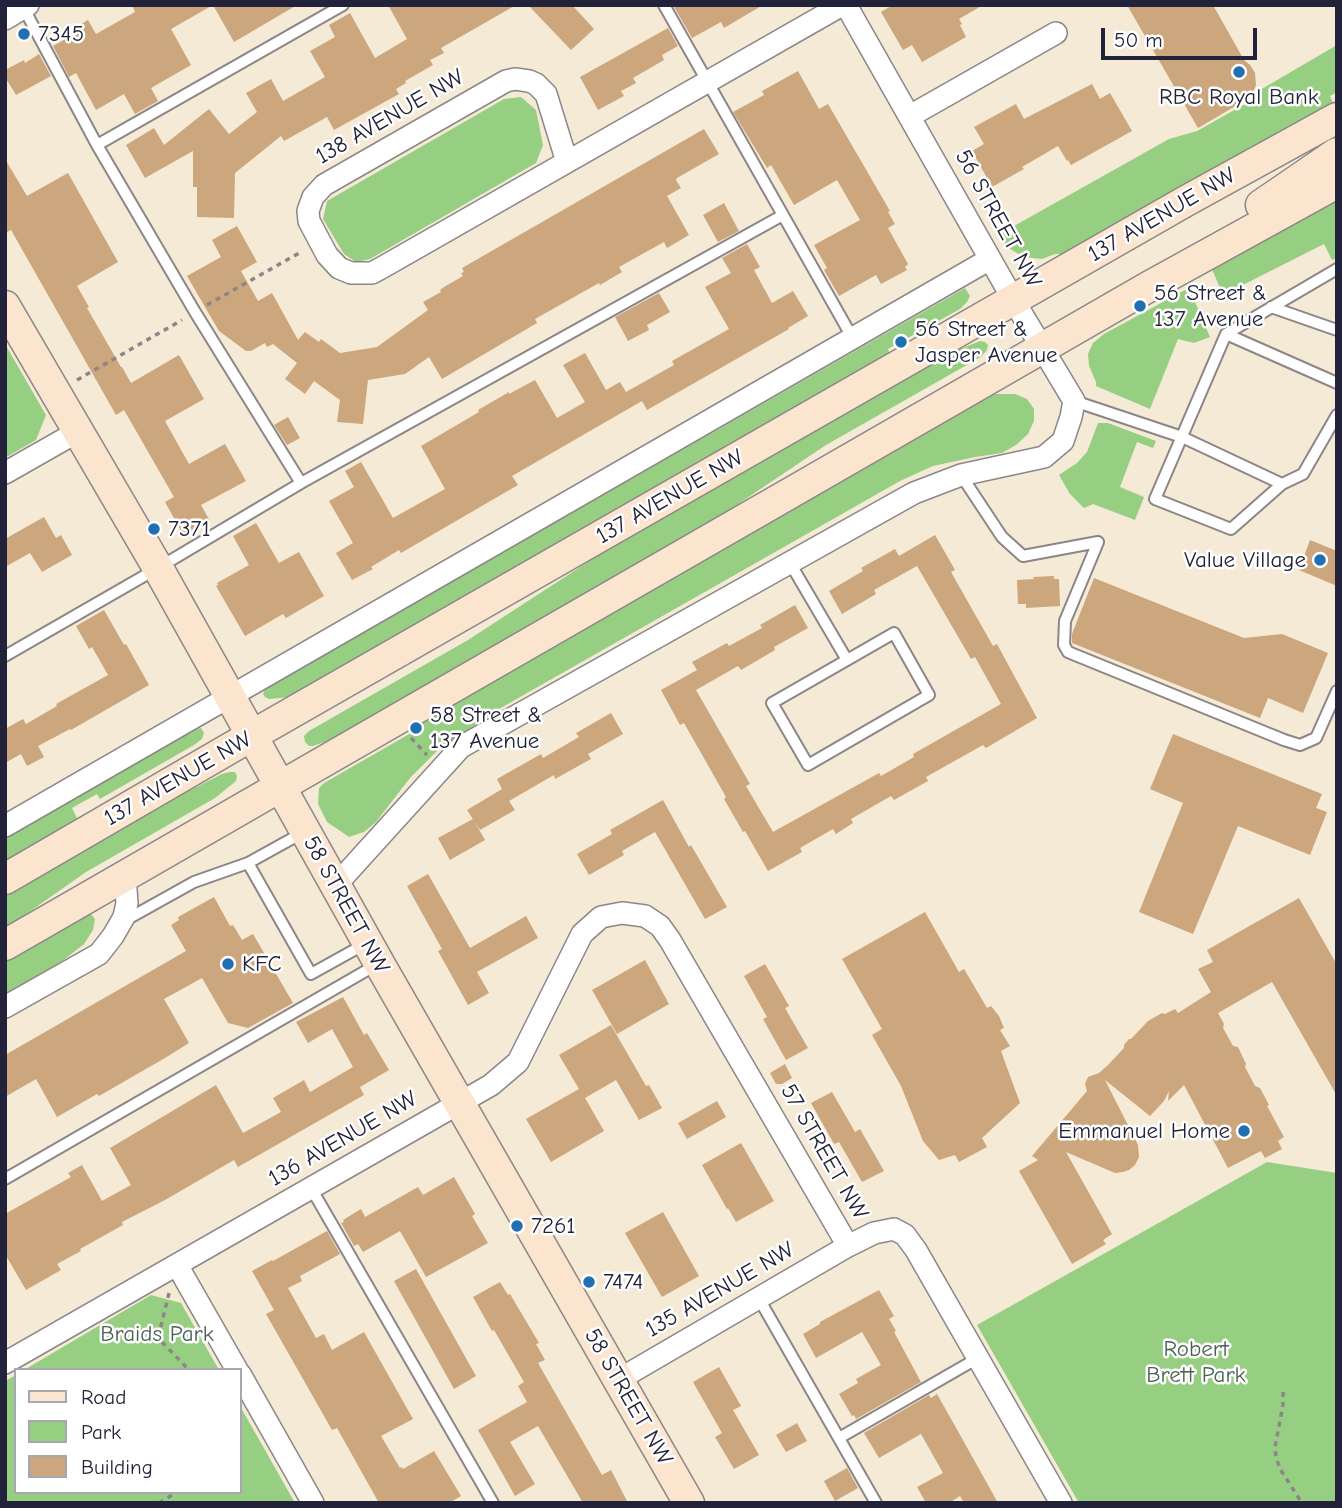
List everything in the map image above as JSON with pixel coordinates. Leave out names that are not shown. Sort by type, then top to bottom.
[{"type":"main road","name":"137 AVENUE NW","points":[[5,879],[1186,201],[1337,118]]},
{"type":"main road","points":[[1150,286],[1337,153]]},
{"type":"main road","points":[[5,946],[1041,348],[1337,183]]},
{"type":"main road","name":"58 STREET NW","points":[[5,306],[158,568],[373,953],[689,1503]]},
{"type":"street","name":"138 AVENUE NW","points":[[566,162],[546,94],[529,81],[506,81],[324,185],[313,197],[308,211],[309,221],[327,255],[339,268],[351,273],[372,272],[844,5]]},
{"type":"street","name":"56 STREET NW","points":[[844,5],[1041,348]]},
{"type":"street","points":[[910,116],[1056,33]]},
{"type":"street","name":"137 AVENUE NW","points":[[5,826],[990,259]]},
{"type":"street","points":[[335,886],[461,747],[914,493],[961,475],[1044,457],[1063,442],[1074,401],[1041,348]]},
{"type":"street","points":[[5,472],[77,432]]},
{"type":"street","points":[[5,1007],[99,954],[124,917],[127,903],[125,877]]},
{"type":"street","name":"136 AVENUE NW","points":[[5,1363],[491,1084],[518,1062],[582,934],[600,917],[622,913],[645,916]]},
{"type":"street","name":"57 STREET NW","points":[[645,916],[660,926],[670,940],[848,1246],[874,1233],[894,1229],[905,1235],[916,1250],[1061,1503]]},
{"type":"street","name":"135 AVENUE NW","points":[[618,1380],[848,1246]]},
{"type":"street","points":[[177,1265],[236,1368]]},
{"type":"street","points":[[242,1378],[313,1503]]},
{"type":"lane","points":[[97,145],[343,5]]},
{"type":"lane","points":[[664,5],[852,337]]},
{"type":"lane","points":[[20,9],[195,312],[301,483]]},
{"type":"lane","points":[[5,656],[301,483],[783,215]]},
{"type":"lane","points":[[1337,268],[1226,334],[1155,499],[1231,529],[1282,484],[1303,474],[1337,415]]},
{"type":"lane","points":[[1271,307],[1337,330]]},
{"type":"lane","points":[[1226,334],[1337,383]]},
{"type":"lane","points":[[1074,401],[1182,437],[1282,484]]},
{"type":"lane","points":[[961,475],[1002,537],[1023,556],[1098,542],[1065,621],[1064,645],[1068,652],[1300,745],[1316,738],[1337,691]]},
{"type":"lane","points":[[790,563],[847,660]]},
{"type":"lane","points":[[894,633],[929,695],[808,765],[772,703],[847,660],[894,633]]},
{"type":"lane","points":[[121,922],[194,882],[248,863],[305,831]]},
{"type":"lane","points":[[248,863],[311,974],[373,953]]},
{"type":"lane","points":[[5,1179],[373,953]]},
{"type":"lane","points":[[311,1188],[493,1503]]},
{"type":"lane","points":[[758,1297],[876,1503]]},
{"type":"lane","points":[[839,1438],[978,1358]]},
{"type":"path","points":[[177,1265],[160,1330],[163,1343],[187,1368]]},
{"type":"path","points":[[1283,1392],[1276,1457],[1280,1469],[1302,1503]]},
{"type":"green space","points":[[1337,45],[1337,92],[1330,96],[1333,103],[1067,254],[1055,254],[1042,259],[1024,257],[1010,249],[998,235],[1169,139],[1197,131],[1254,99],[1260,90]]},
{"type":"green space","points":[[521,97],[536,110],[543,145],[536,163],[370,259],[356,262],[344,254],[323,219],[327,201],[504,99]]},
{"type":"green space","points":[[1337,198],[1337,258],[1332,260],[1324,244],[1223,295],[1211,267]]},
{"type":"green space","points":[[965,288],[970,296],[960,309],[888,349],[890,355],[290,697],[269,699],[263,694],[265,689]]},
{"type":"green space","points":[[1185,290],[1192,295],[1210,337],[1194,343],[1178,339],[1150,409],[1096,386],[1088,354],[1093,343],[1104,334]]},
{"type":"green space","points":[[980,341],[988,345],[981,357],[826,445],[704,527],[337,738],[313,746],[305,742],[304,736],[309,731],[468,640],[614,545],[936,359]]},
{"type":"green space","points":[[5,344],[46,415],[36,440],[5,458]]},
{"type":"green space","points":[[995,394],[1015,394],[1027,399],[1034,409],[1034,421],[1028,434],[1016,445],[1002,453],[933,466],[900,481],[499,709],[438,750],[410,778],[376,822],[364,832],[349,837],[327,822],[318,804],[319,788],[324,783],[418,729],[416,725],[980,400]]},
{"type":"green space","points":[[1098,423],[1108,423],[1156,441],[1153,448],[1137,442],[1120,487],[1144,497],[1135,520],[1093,504],[1084,508],[1070,494],[1059,475],[1077,463],[1087,452]]},
{"type":"green space","points":[[201,728],[204,733],[202,739],[194,745],[100,799],[97,794],[72,808],[78,820],[5,862],[5,839]]},
{"type":"green space","points":[[235,772],[236,781],[215,798],[86,872],[5,929],[5,894],[163,804]]},
{"type":"green space","points":[[84,914],[91,914],[95,919],[93,930],[84,944],[61,962],[5,994],[5,959]]},
{"type":"green space","name":"Robert Brett Park","points":[[1267,1162],[1337,1173],[1337,1503],[1079,1503],[977,1325]]},
{"type":"green space","name":"Braids Park","points":[[151,1295],[181,1303],[218,1368],[27,1368]]},
{"type":"green space","name":"Braids Park","points":[[14,1376],[14,1494],[242,1494],[242,1410],[295,1503],[5,1503],[5,1381]]},
{"type":"building","points":[[132,5],[213,5],[171,29],[191,65],[151,88],[158,101],[135,114],[124,94],[96,110],[76,73],[69,77],[53,46],[67,38],[65,34],[88,20],[96,34],[135,12]]},
{"type":"building","points":[[213,5],[297,5],[234,42]]},
{"type":"building","points":[[388,5],[516,5],[441,48],[444,53],[430,60],[433,65],[396,89],[399,94],[334,130],[327,117],[284,141],[281,136],[235,173],[234,218],[197,217],[197,187],[193,187],[193,151],[145,178],[126,145],[154,128],[164,145],[209,109],[229,134],[257,112],[246,93],[271,79],[283,101],[325,77],[310,51],[335,37],[329,25],[350,13],[375,58],[407,39]]},
{"type":"building","points":[[528,5],[572,5],[594,29],[571,50]]},
{"type":"building","points":[[673,5],[763,5],[724,28],[721,22],[692,38]]},
{"type":"building","points":[[893,5],[983,5],[959,19],[966,37],[922,62],[912,45],[903,50],[881,12]]},
{"type":"building","points":[[1127,5],[1213,5],[1244,60],[1255,73],[1256,85],[1251,97],[1198,128]]},
{"type":"building","points":[[668,28],[678,46],[662,55],[664,60],[633,78],[636,83],[621,91],[624,96],[598,110],[580,77]]},
{"type":"building","points":[[39,54],[51,76],[16,95],[5,77],[5,70],[24,60],[25,63]]},
{"type":"building","points":[[798,71],[819,109],[828,104],[890,211],[888,212],[895,224],[888,228],[908,264],[905,267],[907,270],[881,284],[876,275],[839,296],[814,245],[860,220],[837,180],[794,205],[771,165],[767,168],[733,112],[764,95],[762,91]]},
{"type":"building","points":[[1092,84],[1100,99],[1110,93],[1132,131],[1071,165],[1058,146],[992,187],[972,151],[984,144],[974,127],[1016,104],[1024,119]]},
{"type":"building","points":[[704,129],[719,154],[677,178],[681,188],[667,196],[689,235],[667,248],[664,242],[619,267],[622,272],[535,319],[537,323],[442,379],[429,357],[405,374],[368,380],[363,424],[337,422],[340,400],[314,381],[305,394],[285,379],[297,363],[273,344],[267,347],[265,343],[246,351],[219,331],[187,276],[221,257],[212,240],[237,226],[257,262],[241,271],[258,301],[272,293],[298,340],[305,332],[319,342],[321,339],[340,353],[377,347],[428,310],[423,302],[463,276],[462,268]]},
{"type":"building","points":[[5,159],[27,196],[68,173],[118,262],[77,286],[121,367],[131,383],[179,355],[204,399],[165,421],[189,464],[225,444],[246,481],[201,505],[210,521],[184,536],[165,502],[174,497],[124,410],[116,415],[11,230],[5,233]]},
{"type":"building","points":[[724,203],[739,231],[718,242],[703,215]]},
{"type":"building","points":[[747,244],[760,267],[754,270],[772,303],[793,291],[808,316],[647,410],[642,401],[512,476],[518,485],[401,553],[399,550],[352,580],[336,553],[353,543],[329,501],[354,487],[345,471],[361,462],[393,518],[445,489],[421,446],[509,392],[535,380],[557,418],[585,402],[563,365],[585,353],[606,390],[620,382],[626,392],[674,365],[672,361],[729,329],[705,287],[731,273],[722,258]]},
{"type":"building","points":[[659,293],[670,312],[647,325],[649,330],[628,341],[615,317]]},
{"type":"building","points":[[288,417],[300,438],[287,445],[274,425]]},
{"type":"building","points":[[44,517],[56,538],[61,535],[72,555],[42,572],[30,553],[5,567],[5,539]]},
{"type":"building","points":[[256,523],[279,563],[299,552],[324,596],[286,618],[283,614],[245,636],[216,586],[249,565],[233,536]]},
{"type":"building","points":[[935,535],[955,570],[951,572],[993,646],[997,644],[1037,718],[986,748],[983,745],[926,777],[928,781],[894,800],[891,796],[851,819],[853,823],[836,834],[833,829],[800,848],[802,852],[768,871],[724,799],[726,797],[684,723],[680,725],[661,690],[697,670],[692,662],[762,628],[760,625],[795,605],[808,628],[741,670],[738,666],[696,690],[750,784],[746,786],[773,832],[879,773],[881,776],[914,757],[913,754],[1001,704],[975,657],[971,659],[917,566],[874,590],[876,594],[842,614],[829,591],[863,571],[861,568],[895,549],[899,556]]},
{"type":"building","name":"Value Village","points":[[1310,540],[1337,551],[1337,586],[1299,570]]},
{"type":"building","points":[[1054,576],[1054,579],[1059,579],[1060,606],[1026,608],[1026,604],[1018,604],[1017,580]]},
{"type":"building","points":[[1094,578],[1244,638],[1282,634],[1328,653],[1303,713],[1268,698],[1260,718],[1072,643],[1072,634]]},
{"type":"building","points":[[104,610],[149,685],[38,746],[44,757],[27,766],[21,754],[5,763],[5,729],[23,719],[26,724],[108,675],[76,626]]},
{"type":"building","points":[[611,713],[623,734],[588,754],[591,759],[555,779],[554,775],[509,801],[515,810],[480,830],[467,810],[502,789],[497,779],[541,754],[543,758],[579,737],[576,733]]},
{"type":"building","points":[[1173,734],[1322,794],[1316,808],[1327,812],[1310,855],[1238,826],[1193,934],[1139,912],[1183,803],[1150,789]]},
{"type":"building","points":[[663,800],[727,907],[705,919],[655,832],[622,851],[624,855],[589,875],[577,854],[612,834],[610,830]]},
{"type":"building","points":[[473,819],[485,840],[450,860],[438,838]]},
{"type":"building","points":[[428,874],[470,948],[526,916],[538,938],[477,972],[489,993],[468,1005],[438,951],[442,949],[407,886]]},
{"type":"building","points":[[214,897],[230,926],[233,925],[242,940],[253,934],[293,1003],[248,1028],[228,1023],[202,978],[164,999],[189,1043],[165,1058],[57,1117],[36,1079],[5,1097],[5,1055],[186,951],[171,925],[179,920],[178,917]]},
{"type":"building","name":"Emmanuel Home","points":[[1299,898],[1337,965],[1337,1096],[1272,982],[1218,1013],[1233,1046],[1238,1047],[1255,1086],[1260,1088],[1269,1105],[1267,1106],[1284,1137],[1278,1141],[1282,1149],[1265,1158],[1261,1151],[1228,1168],[1184,1085],[1168,1101],[1169,1091],[1150,1116],[1105,1080],[1138,1145],[1139,1157],[1129,1170],[1115,1173],[1066,1152],[1112,1234],[1103,1240],[1106,1244],[1072,1264],[1019,1171],[1038,1160],[1032,1156],[1087,1091],[1085,1084],[1088,1077],[1099,1073],[1108,1065],[1148,1021],[1175,1009],[1178,1013],[1211,992],[1198,969],[1213,962],[1207,950]]},
{"type":"building","points":[[925,912],[959,972],[964,969],[987,1008],[991,1006],[999,1016],[1004,1028],[1000,1030],[1010,1046],[1001,1051],[1020,1103],[982,1138],[987,1147],[959,1162],[955,1155],[939,1160],[923,1141],[901,1086],[872,1035],[882,1029],[842,959]]},
{"type":"building","points":[[645,960],[669,1004],[617,1034],[592,990]]},
{"type":"building","points":[[765,964],[789,1006],[785,1008],[808,1048],[786,1060],[763,1019],[767,1017],[744,976]]},
{"type":"building","points":[[343,997],[364,1035],[367,1033],[389,1070],[360,1087],[364,1095],[238,1167],[234,1160],[122,1222],[123,1225],[57,1264],[61,1270],[26,1290],[5,1254],[5,1214],[71,1177],[68,1173],[82,1165],[102,1201],[131,1185],[110,1148],[216,1085],[243,1133],[281,1112],[273,1098],[304,1080],[310,1092],[353,1067],[332,1029],[308,1043],[296,1022]]},
{"type":"building","points":[[611,1025],[646,1086],[649,1085],[662,1108],[639,1120],[616,1080],[585,1098],[604,1131],[551,1162],[526,1119],[579,1089],[559,1055]]},
{"type":"building","points":[[785,1064],[792,1078],[782,1084],[776,1084],[770,1073]]},
{"type":"building","points":[[832,1092],[855,1132],[860,1129],[884,1171],[862,1182],[839,1142],[834,1144],[811,1103]]},
{"type":"building","points":[[717,1101],[726,1117],[687,1139],[678,1123]]},
{"type":"building","points":[[741,1143],[774,1201],[736,1222],[702,1165]]},
{"type":"building","points":[[454,1177],[488,1243],[426,1277],[400,1231],[363,1252],[358,1244],[354,1246],[341,1223],[361,1209],[365,1217],[418,1187],[423,1195]]},
{"type":"building","points":[[663,1212],[699,1276],[662,1297],[625,1233]]},
{"type":"building","points":[[327,1231],[340,1254],[300,1276],[302,1281],[288,1288],[316,1338],[324,1334],[332,1350],[364,1332],[413,1419],[381,1436],[403,1469],[434,1451],[461,1496],[449,1503],[379,1503],[337,1428],[332,1430],[266,1314],[274,1310],[252,1271]]},
{"type":"building","points":[[416,1269],[476,1376],[454,1389],[394,1281]]},
{"type":"building","points":[[500,1282],[539,1343],[536,1344],[545,1360],[538,1363],[602,1475],[611,1470],[628,1503],[583,1503],[538,1426],[510,1442],[535,1484],[515,1496],[478,1430],[527,1402],[518,1386],[524,1382],[473,1297]]},
{"type":"building","points":[[879,1290],[894,1316],[889,1319],[896,1331],[894,1332],[921,1382],[856,1419],[839,1394],[858,1383],[856,1379],[881,1365],[862,1332],[816,1358],[803,1334]]},
{"type":"building","points":[[719,1367],[741,1406],[733,1410],[759,1455],[734,1469],[715,1437],[722,1433],[693,1382]]},
{"type":"building","points":[[937,1394],[998,1503],[964,1503],[960,1496],[949,1503],[926,1503],[917,1487],[943,1473],[921,1434],[879,1458],[864,1433],[929,1395],[931,1398]]},
{"type":"building","points":[[797,1423],[807,1441],[786,1452],[776,1435]]},
{"type":"building","points":[[847,1468],[858,1488],[835,1501],[824,1481]]},
{"type":"place","name":"7345","points":[[24,34]]},
{"type":"place","name":"RBC Royal Bank","points":[[1239,72]]},
{"type":"place","name":"56 Street & 137 Avenue","points":[[1140,306]]},
{"type":"place","name":"56 Street & Jasper Avenue","points":[[901,342]]},
{"type":"place","name":"7371","points":[[154,529]]},
{"type":"place","name":"Value Village","points":[[1320,560]]},
{"type":"place","name":"58 Street & 137 Avenue","points":[[416,728]]},
{"type":"place","name":"KFC","points":[[228,964]]},
{"type":"place","name":"Emmanuel Home","points":[[1244,1131]]},
{"type":"place","name":"7261","points":[[517,1226]]},
{"type":"place","name":"7474","points":[[589,1282]]}]
